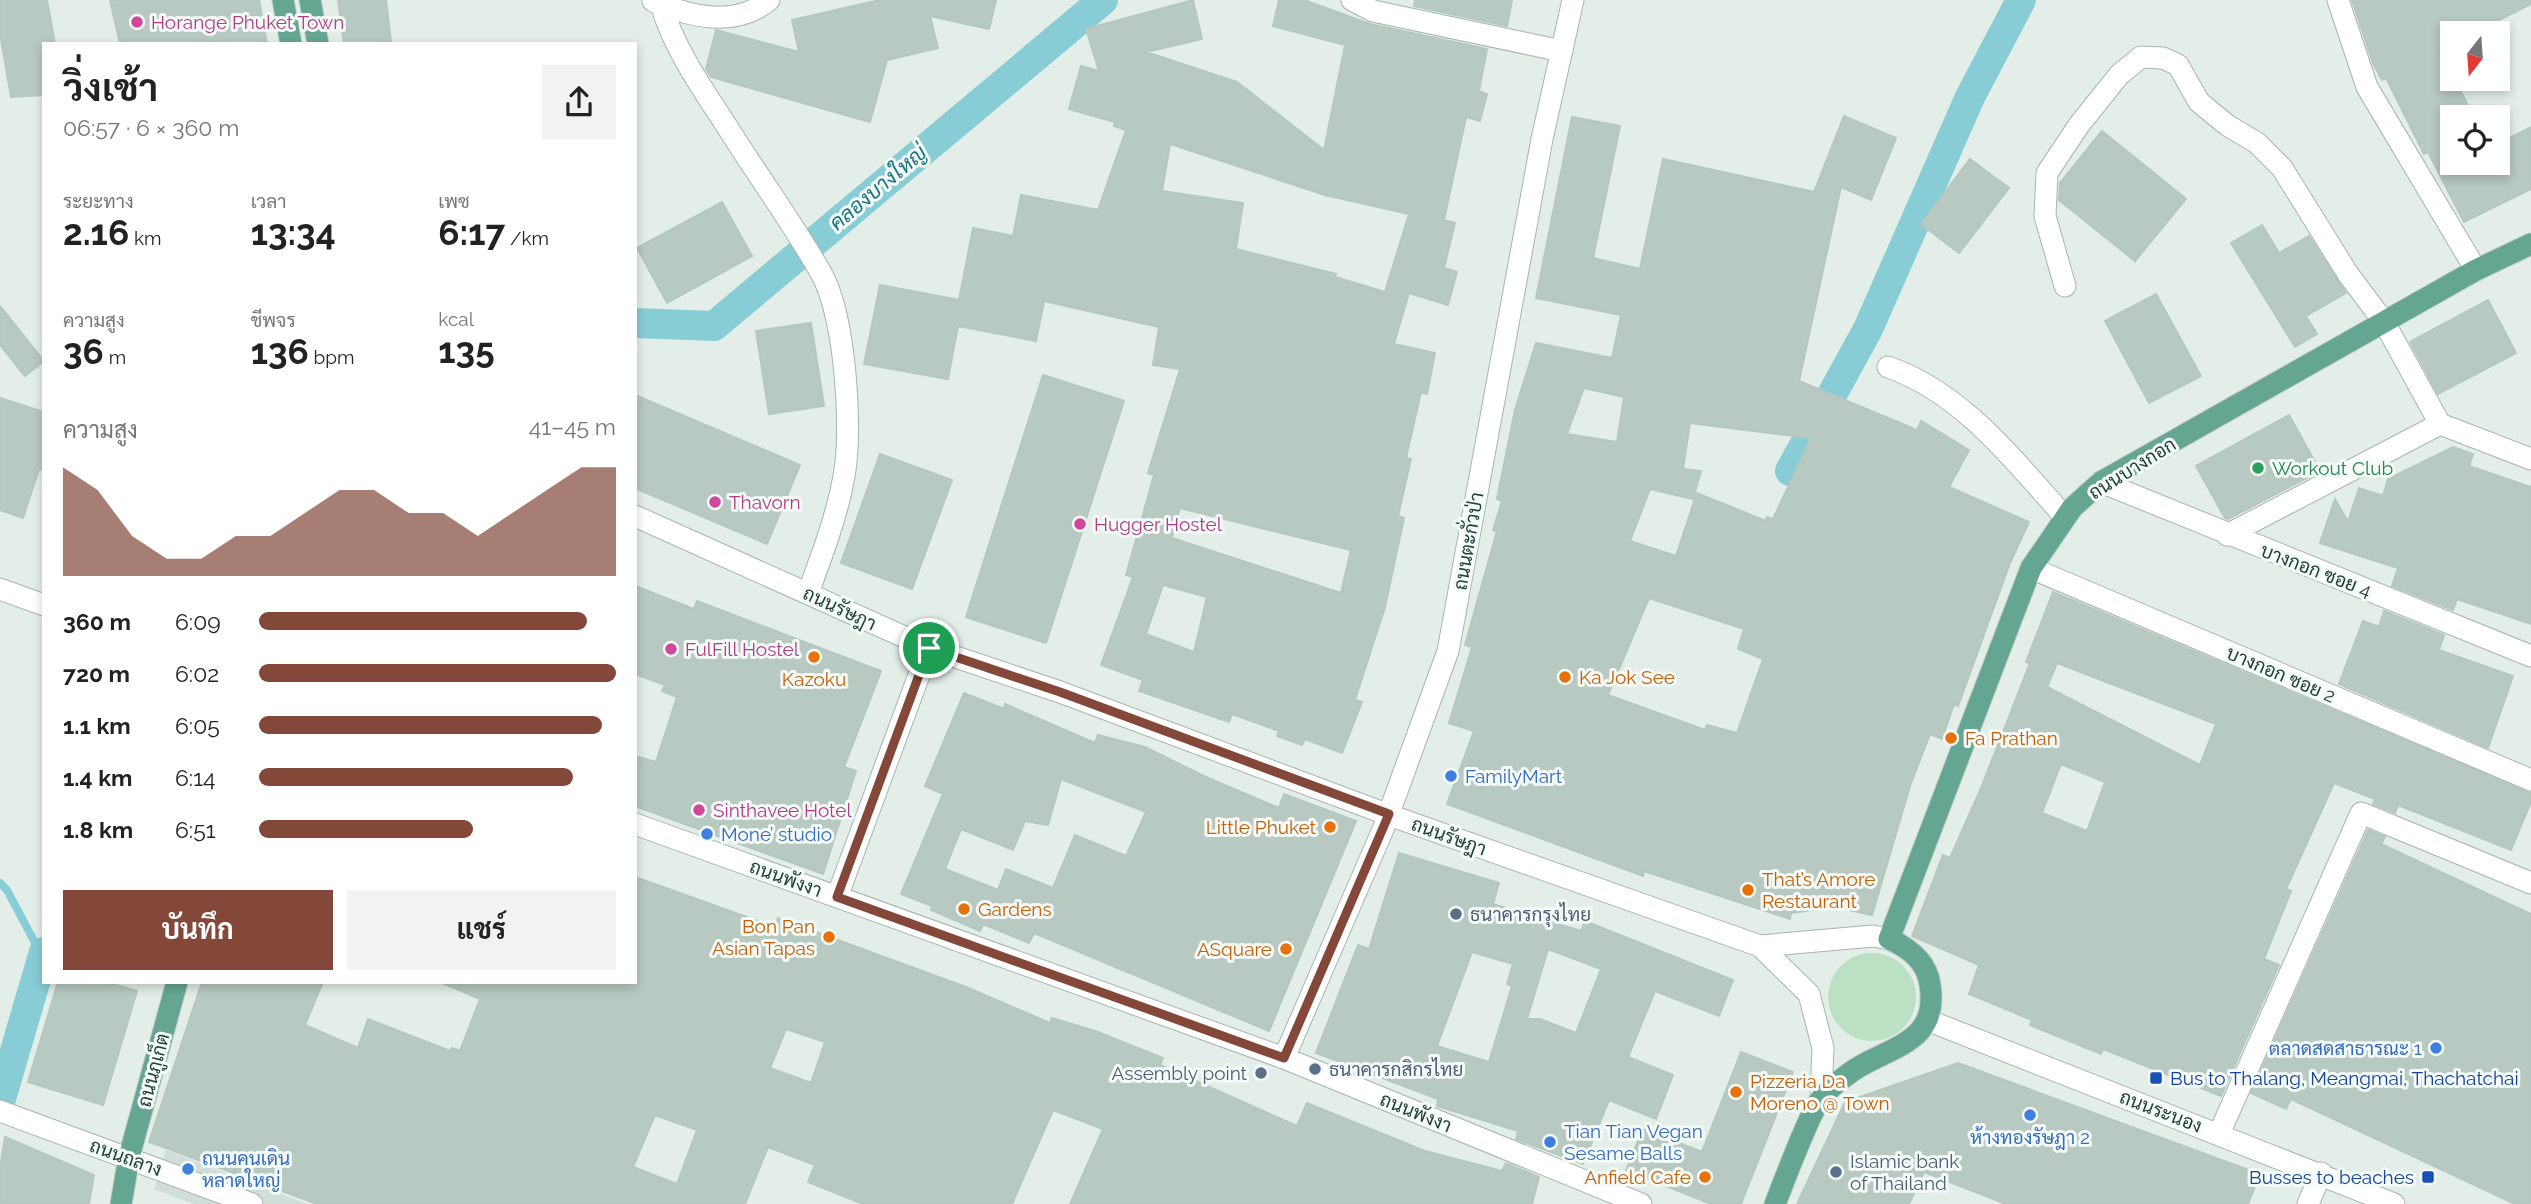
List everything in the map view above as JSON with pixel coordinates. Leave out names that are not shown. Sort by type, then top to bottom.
[{"type":"main road","points":[[283,0],[291,42]]},
{"type":"main road","points":[[310,0],[318,42]]},
{"type":"main road","name":"ถนนบางกอก","points":[[1889,939],[2031,568],[2071,508],[2101,482],[2476,270],[2531,244]]},
{"type":"main road","points":[[1775,1204],[1821,1097],[1864,1064],[1913,1039],[1927,1020],[1932,1000],[1930,980],[1922,962],[1907,947],[1889,939]]},
{"type":"main road","name":"ถนนภูเก็ต","points":[[121,1204],[129,1157],[176,984]]},
{"type":"street","points":[[656,2],[725,19],[753,13],[769,0]]},
{"type":"street","points":[[1352,0],[1373,11],[1562,51]]},
{"type":"street","name":"ถนนตะกั่วป่า","points":[[1284,1058],[1389,814],[1448,651],[1542,139],[1573,0]]},
{"type":"street","points":[[2338,0],[2367,87],[2476,270]]},
{"type":"street","points":[[656,2],[672,36],[822,274],[835,308],[841,341],[847,449],[845,475],[808,593]]},
{"type":"street","points":[[2065,286],[2045,216],[2047,173],[2078,125],[2119,75],[2140,57],[2163,58],[2178,65],[2199,102],[2227,125],[2257,143],[2282,168],[2348,274],[2384,322],[2440,425],[2531,459]]},
{"type":"street","points":[[1888,367],[1923,381],[1972,416],[2065,517]]},
{"type":"street","points":[[2227,535],[2440,425]]},
{"type":"street","name":"บางกอก ซอย 4","points":[[2101,482],[2531,656]]},
{"type":"street","name":"ถนนรัษฎา","points":[[637,517],[929,648],[1060,692],[1389,814],[1760,946]]},
{"type":"street","name":"บางกอก ซอย 2","points":[[2031,568],[2531,780]]},
{"type":"street","points":[[0,589],[42,604]]},
{"type":"street","points":[[837,897],[929,648]]},
{"type":"street","points":[[2219,1134],[2361,813],[2531,883]]},
{"type":"street","name":"ถนนพังงา","points":[[637,825],[1284,1058],[1641,1204]]},
{"type":"street","points":[[1760,946],[1873,936],[1889,939]]},
{"type":"street","points":[[1760,946],[1809,994],[1824,1048],[1821,1097]]},
{"type":"street","name":"ถนนระนอง","points":[[1927,1020],[2321,1173],[2393,1204]]},
{"type":"street","name":"ถนนถลาง","points":[[0,1111],[252,1204]]},
{"type":"street","points":[[2308,1204],[2321,1173]]},
{"type":"shaded area","name":"ถนนคนเดิน หลาดใหญ่","points":[[166,1150],[307,1204],[193,1204],[154,1189]]},
{"type":"green space","points":[[1872,953],[1889,957],[1903,966],[1912,980],[1916,997],[1912,1014],[1903,1028],[1889,1037],[1872,1041],[1855,1037],[1841,1028],[1832,1014],[1828,997],[1832,980],[1841,966],[1855,957]]},
{"type":"building","points":[[0,0],[47,0],[55,42],[42,42],[42,95],[11,97],[0,33]]},
{"type":"building","points":[[110,0],[259,0],[267,42],[120,42]]},
{"type":"building","points":[[338,0],[386,0],[391,41],[344,42]]},
{"type":"building","points":[[880,0],[996,0],[989,29],[930,16],[938,48],[887,60],[870,122],[711,77],[706,69],[716,30],[799,52],[792,20]]},
{"type":"building","points":[[1193,0],[1202,39],[1146,52],[1237,82],[1324,150],[1345,45],[1273,26],[1279,0],[1304,0],[1370,24],[1487,49],[1479,91],[1487,94],[1480,121],[1466,117],[1444,220],[1455,223],[1444,268],[1457,272],[1448,305],[1409,293],[1394,344],[1435,353],[1427,394],[1421,392],[1406,458],[1411,459],[1398,516],[1404,518],[1385,607],[1355,700],[1362,702],[1342,753],[1305,739],[1302,745],[1277,736],[1279,731],[1232,714],[1229,722],[1139,691],[1143,680],[1101,665],[1133,577],[1126,575],[1154,475],[1148,473],[1180,369],[1153,365],[1159,327],[1044,301],[1036,341],[958,326],[948,379],[864,364],[880,285],[959,300],[973,228],[1013,236],[1021,195],[1098,210],[1126,130],[1114,126],[1115,122],[1069,109],[1081,66],[1099,71],[1086,29]],"holes":[[[1170,144],[1325,195],[1409,214],[1385,292],[1335,277],[1336,274],[1236,249],[1243,203],[1162,191]],[[1180,508],[1351,550],[1341,593],[1172,538]],[[1163,585],[1207,597],[1194,652],[1146,634]]]},
{"type":"building","points":[[1415,0],[1512,0],[1507,26],[1414,6]]},
{"type":"building","points":[[2352,0],[2531,0],[2531,4],[2498,21],[2440,21],[2440,91],[2461,91],[2468,105],[2440,105],[2440,175],[2510,175],[2510,138],[2531,127],[2531,189],[2464,222],[2428,152],[2424,154],[2386,78],[2382,80],[2373,63]]},
{"type":"building","points":[[1844,116],[1896,138],[1871,200],[1841,187],[1799,381],[1917,430],[1921,421],[1969,450],[1949,487],[2029,522],[2010,563],[1958,706],[1954,704],[1942,739],[1930,734],[1910,786],[1872,915],[1835,907],[1791,913],[1790,919],[1644,871],[1643,876],[1447,804],[1474,731],[1449,723],[1472,647],[1465,645],[1497,531],[1493,530],[1502,501],[1497,499],[1515,410],[1536,343],[1612,358],[1621,315],[1536,298],[1572,117],[1620,126],[1593,258],[1640,269],[1663,159],[1814,192]],"holes":[[[1584,388],[1624,397],[1617,442],[1567,434]],[[1690,423],[1811,438],[1773,519],[1767,517],[1766,521],[1697,493],[1676,556],[1630,541],[1650,489],[1693,499],[1701,471],[1683,469]],[[1649,598],[1744,629],[1738,649],[1763,659],[1737,733],[1707,725],[1705,730],[1608,695]]]},
{"type":"building","points":[[2102,131],[2186,199],[2135,261],[2059,200],[2060,183]]},
{"type":"building","points":[[1970,159],[2009,188],[1959,253],[1921,224]]},
{"type":"building","points":[[722,202],[752,256],[667,303],[637,248]]},
{"type":"building","points":[[2262,225],[2279,253],[2309,236],[2346,293],[2306,316],[2317,334],[2295,347],[2231,243]]},
{"type":"building","points":[[2156,294],[2201,376],[2149,403],[2105,321]]},
{"type":"building","points":[[2488,300],[2516,353],[2438,394],[2410,342]]},
{"type":"building","points":[[0,306],[42,358],[42,363],[25,376],[0,345]]},
{"type":"building","points":[[811,323],[824,406],[769,414],[756,331]]},
{"type":"building","points":[[1043,375],[1124,401],[1046,643],[966,617]]},
{"type":"building","points":[[637,396],[800,465],[767,544],[637,489]]},
{"type":"building","points":[[0,398],[42,411],[42,470],[39,469],[23,518],[0,510]]},
{"type":"building","name":"Workout Club","points":[[2289,415],[2320,471],[2228,519],[2225,518],[2196,466]]},
{"type":"building","points":[[2453,447],[2473,454],[2469,466],[2531,487],[2531,624],[2457,599],[2453,610],[2392,586],[2398,568],[2320,543],[2335,499],[2348,522],[2359,488],[2383,496],[2388,479]]},
{"type":"building","points":[[880,454],[952,480],[912,589],[841,563]]},
{"type":"building","points":[[637,587],[694,609],[697,601],[881,671],[844,767],[856,771],[823,874],[637,807],[637,757],[656,762],[677,697],[662,691],[665,685],[637,675]]},
{"type":"building","points":[[2053,592],[2531,793],[2531,802],[2511,850],[2398,805],[2395,813],[2373,804],[2375,799],[2334,783],[2286,889],[2291,891],[2264,959],[2279,965],[2221,1096],[2103,1049],[2101,1054],[2030,1025],[2032,1020],[1969,994],[1979,965],[1912,936],[1943,855],[1950,858],[1981,788],[2030,663],[2026,662]],"holes":[[[2057,663],[2216,724],[2200,765],[2047,687]],[[2061,764],[2105,782],[2087,831],[2042,813]]]},
{"type":"building","points":[[2384,611],[2444,635],[2439,650],[2513,676],[2488,748],[2339,684],[2363,621],[2379,627]]},
{"type":"building","points":[[964,693],[1004,709],[1005,704],[1095,743],[1098,735],[1145,747],[1208,778],[1279,808],[1284,794],[1356,821],[1269,1031],[1034,933],[1029,943],[983,924],[980,931],[931,910],[932,906],[901,894],[943,794],[925,786]],"holes":[[[1061,779],[1146,812],[1126,856],[1075,835],[1053,888],[1006,869],[998,890],[945,869],[961,829],[1013,850],[1025,821],[1048,825]]]},
{"type":"building","points":[[2368,830],[2385,837],[2381,844],[2531,914],[2531,1204],[2515,1204],[2291,1099],[2286,1109],[2251,1093]]},
{"type":"building","points":[[1399,853],[1499,883],[1493,904],[1581,931],[1585,921],[1733,980],[1719,1016],[1655,991],[1628,1057],[1673,1075],[1656,1119],[1609,1100],[1583,1164],[1516,1139],[1518,1131],[1437,1106],[1438,1099],[1316,1053],[1358,945],[1369,949]],"holes":[[[1548,949],[1601,969],[1576,1033],[1540,1019],[1527,1019]],[[1472,952],[1513,964],[1507,984],[1512,986],[1489,1062],[1437,1046]]]},
{"type":"building","points":[[637,878],[775,927],[778,918],[966,987],[1050,1023],[1052,1018],[1095,1031],[1163,1058],[1160,1065],[1297,1126],[1307,1103],[1425,1151],[1502,1171],[1506,1163],[1539,1177],[1532,1204],[1070,1204],[1103,1129],[1053,1110],[1012,1204],[863,1204],[808,1182],[815,1165],[768,1147],[745,1204],[317,1204],[149,1142],[201,984],[322,984],[305,1025],[358,1048],[368,1019],[450,1051],[452,1048],[460,1051],[480,999],[445,984],[637,984]],"holes":[[[786,1029],[825,1042],[811,1083],[770,1068]],[[655,1115],[697,1130],[677,1184],[633,1167]]]},
{"type":"building","points":[[57,984],[113,984],[137,991],[103,1105],[28,1082]]},
{"type":"building","points":[[1741,1052],[1793,1072],[1741,1204],[1711,1204],[1626,1170],[1643,1129],[1702,1152]]},
{"type":"building","points":[[1958,1063],[2260,1174],[2248,1204],[2006,1204],[1924,1172],[1909,1204],[1797,1204],[1845,1102]]},
{"type":"building","points":[[5,1137],[94,1175],[89,1204],[0,1204],[0,1168]]},
{"type":"waterway","name":"คลองบางใหญ่","points":[[637,323],[714,326],[1103,0]]},
{"type":"waterway","points":[[1790,471],[1868,329],[1970,97],[2021,0]]},
{"type":"waterway","points":[[0,883],[7,890],[42,956]]},
{"type":"waterway","name":"คลองบางใหญ่","points":[[0,1102],[42,959]]},
{"type":"place","name":"Horange Phuket Town","points":[[137,22]]},
{"type":"place","name":"Workout Club","points":[[2258,468]]},
{"type":"place","name":"Thavorn","points":[[715,502]]},
{"type":"place","name":"Hugger Hostel","points":[[1080,524]]},
{"type":"place","name":"FulFill Hostel","points":[[671,649]]},
{"type":"place","name":"Kazoku","points":[[814,657]]},
{"type":"place","name":"Ka Jok See","points":[[1565,677]]},
{"type":"place","name":"Fa Prathan","points":[[1951,738]]},
{"type":"place","name":"FamilyMart","points":[[1451,776]]},
{"type":"place","name":"Sinthavee Hotel","points":[[699,810]]},
{"type":"place","name":"Little Phuket","points":[[1330,827]]},
{"type":"place","name":"Mone’ studio","points":[[707,834]]},
{"type":"place","name":"That’s Amore Restaurant","points":[[1748,890]]},
{"type":"place","name":"Gardens","points":[[964,909]]},
{"type":"place","name":"ธนาคารกรุงไทย","points":[[1456,914]]},
{"type":"place","name":"Bon Pan Asian Tapas","points":[[829,937]]},
{"type":"place","name":"ASquare","points":[[1286,949]]},
{"type":"place","name":"ตลาดสดสาธารณะ 1","points":[[2436,1048]]},
{"type":"place","name":"ธนาคารกสิกรไทย","points":[[1315,1069]]},
{"type":"place","name":"Assembly point","points":[[1261,1073]]},
{"type":"place","name":"Bus to Thalang, Meangmai, Thachatchai","points":[[2156,1078]]},
{"type":"place","name":"Pizzeria Da Moreno @ Town","points":[[1736,1092]]},
{"type":"place","name":"ห้างทองรัษฎา 2","points":[[2030,1115]]},
{"type":"place","name":"Tian Tian Vegan Sesame Balls","points":[[1550,1142]]},
{"type":"place","name":"ถนนคนเดิน หลาดใหญ่","points":[[188,1169]]},
{"type":"place","name":"Islamic bank of Thailand","points":[[1836,1172]]},
{"type":"place","name":"Anfield Cafe","points":[[1705,1177]]},
{"type":"place","name":"Busses to beaches","points":[[2428,1177]]},
{"type":"route","points":[[929,648],[1060,692],[1389,814],[1284,1058],[837,897],[929,648]]}]
